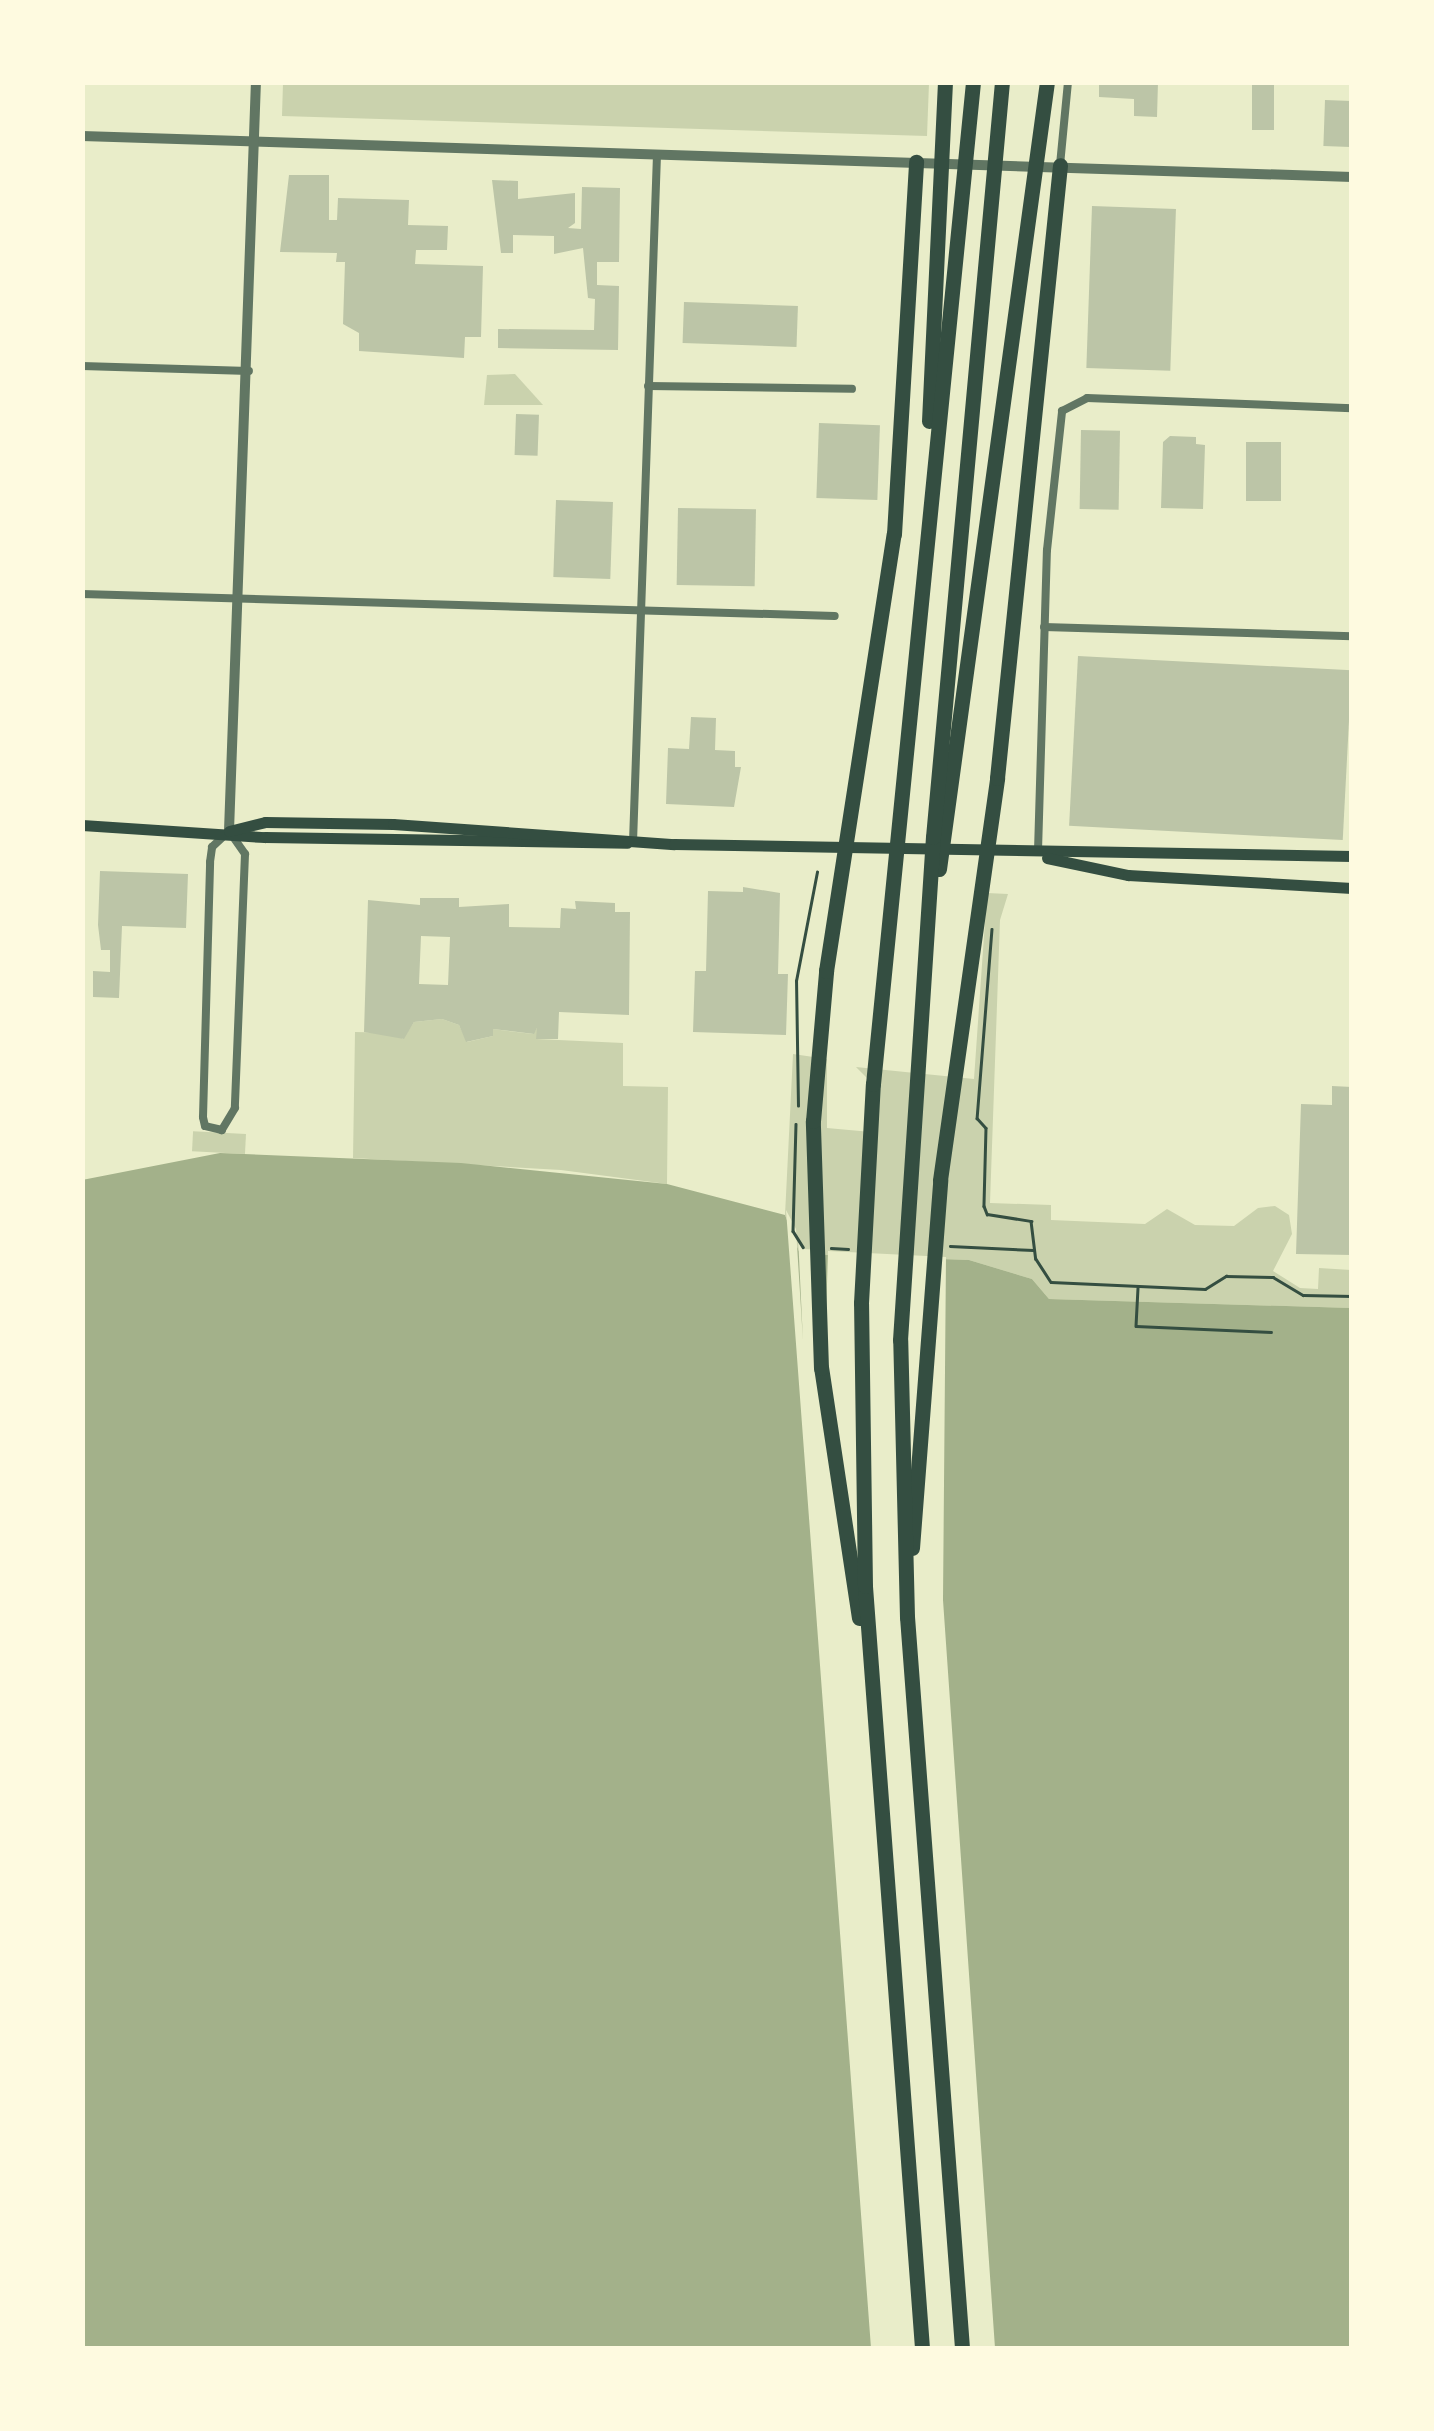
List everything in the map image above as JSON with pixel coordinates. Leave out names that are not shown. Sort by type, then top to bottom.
[{"type":"highway","points":[[921,600],[945,82]]},
{"type":"highway","points":[[922,2348],[873,1693],[860,1366],[882,988],[973,82]]},
{"type":"highway","points":[[962,2348],[907,1617],[901,1304],[922,992],[1002,82]]},
{"type":"highway","points":[[922,992],[1047,82]]},
{"type":"highway","points":[[873,1693],[826,1419],[811,1194],[824,982],[873,687],[899,483],[916,162]]},
{"type":"highway","points":[[907,1617],[941,1167],[1006,704],[1060,165]]},
{"type":"main road","points":[[82,825],[598,848],[632,842],[1038,855],[1352,856]]},
{"type":"main road","points":[[1038,855],[1128,876],[1352,888]]},
{"type":"street","points":[[230,831],[212,847],[210,862],[203,1117],[206,1126],[222,1130],[236,1108],[245,854],[230,831],[249,371],[256,82]]},
{"type":"street","points":[[1060,165],[1068,82]]},
{"type":"street","points":[[82,136],[1352,177]]},
{"type":"street","points":[[632,842],[657,156]]},
{"type":"street","points":[[82,366],[249,371]]},
{"type":"street","points":[[648,386],[852,389]]},
{"type":"street","points":[[1038,855],[1044,627],[1058,424],[1070,404],[1087,398],[1352,408]]},
{"type":"street","points":[[82,594],[835,616]]},
{"type":"street","points":[[1044,627],[1352,636]]},
{"type":"path","points":[[802,1048],[796,982],[817,872]]},
{"type":"path","points":[[992,926],[977,1118],[986,1128],[986,1212],[1031,1221],[1036,1259],[1051,1282],[1206,1289],[1226,1276],[1273,1277],[1303,1295],[1352,1296]]},
{"type":"path","points":[[1138,1286],[1136,1326],[1271,1332]]},
{"type":"shaded area","points":[[283,83],[929,83],[927,136],[282,116]]},
{"type":"shaded area","points":[[515,374],[543,405],[484,405],[487,375]]},
{"type":"shaded area","points":[[987,893],[1008,894],[1000,920],[990,1203],[1051,1205],[1051,1220],[1145,1224],[1167,1209],[1195,1225],[1234,1226],[1258,1208],[1275,1206],[1289,1215],[1292,1234],[1273,1271],[1300,1288],[1318,1289],[1319,1268],[1351,1270],[1351,1308],[1049,1299],[1032,1279],[969,1260],[800,1254],[785,1215],[793,1054],[827,1059],[827,1128],[871,1132],[869,1080],[856,1067],[974,1079]]},
{"type":"shaded area","points":[[442,1019],[459,1025],[467,1042],[493,1036],[493,1029],[533,1034],[537,1028],[537,1039],[623,1043],[623,1086],[668,1087],[667,1184],[561,1170],[353,1158],[355,1032],[396,1033],[403,1039],[414,1022]]},
{"type":"shaded area","points":[[193,1131],[246,1134],[245,1154],[192,1151]]},
{"type":"shaded area","points":[[220,1153],[461,1163],[667,1184],[785,1215],[800,1254],[969,1260],[1032,1279],[1049,1299],[1351,1308],[1351,2348],[83,2348],[82,1180]]},
{"type":"pier","points":[[786,1210],[796,1229],[803,1341],[798,1236],[803,1249],[822,1250],[826,1317],[828,1251],[946,1257],[943,1600],[995,2348],[871,2348]]},
{"type":"building","points":[[1158,82],[1157,117],[1134,116],[1134,99],[1099,97],[1099,83]]},
{"type":"building","points":[[1252,82],[1274,82],[1274,130],[1252,130]]},
{"type":"building","points":[[1325,100],[1352,101],[1350,147],[1323,146]]},
{"type":"building","points":[[289,175],[329,175],[329,220],[337,220],[338,198],[409,200],[408,225],[448,226],[447,250],[416,250],[415,264],[483,266],[481,337],[465,337],[464,358],[359,351],[359,333],[343,324],[345,262],[336,262],[337,253],[280,252]]},
{"type":"building","points":[[492,180],[518,181],[518,199],[575,193],[575,223],[568,228],[581,229],[582,187],[620,188],[619,262],[597,262],[597,285],[619,286],[618,350],[498,348],[498,329],[594,330],[595,299],[588,298],[583,248],[554,254],[554,236],[513,235],[513,253],[501,253]]},
{"type":"building","points":[[1092,206],[1176,209],[1170,371],[1086,368]]},
{"type":"building","points":[[684,302],[798,306],[796,347],[683,343]]},
{"type":"building","points":[[516,414],[539,415],[538,456],[515,455]]},
{"type":"building","points":[[819,423],[880,425],[877,500],[816,498]]},
{"type":"building","points":[[1081,430],[1120,431],[1119,510],[1080,509]]},
{"type":"building","points":[[1170,436],[1196,437],[1196,444],[1205,445],[1203,509],[1161,508],[1163,442]]},
{"type":"building","points":[[1246,442],[1281,442],[1281,501],[1246,501]]},
{"type":"building","points":[[556,500],[613,502],[610,579],[553,577]]},
{"type":"building","points":[[678,508],[756,509],[755,586],[677,585]]},
{"type":"building","points":[[1078,656],[1352,670],[1343,840],[1069,826]]},
{"type":"building","points":[[691,717],[716,718],[715,750],[735,751],[735,767],[741,767],[734,807],[666,804],[668,748],[689,749]]},
{"type":"building","points":[[100,871],[188,874],[186,928],[122,926],[119,998],[93,997],[93,971],[110,972],[110,950],[101,950],[98,925]]},
{"type":"building","points":[[743,887],[780,893],[778,974],[788,974],[786,1035],[693,1032],[695,971],[706,971],[708,891],[743,892]]},
{"type":"building","points":[[420,898],[459,898],[459,907],[509,904],[509,927],[560,928],[561,908],[576,909],[575,901],[615,903],[615,912],[630,912],[629,1015],[559,1012],[558,1039],[536,1039],[537,1028],[534,1034],[493,1029],[493,1036],[466,1042],[459,1025],[442,1019],[414,1022],[404,1039],[364,1032],[368,900],[420,905]],"holes":[[[421,936],[450,937],[448,985],[419,984]]]},
{"type":"building","points":[[1332,1086],[1352,1087],[1352,1255],[1296,1254],[1301,1104],[1332,1105]]}]
